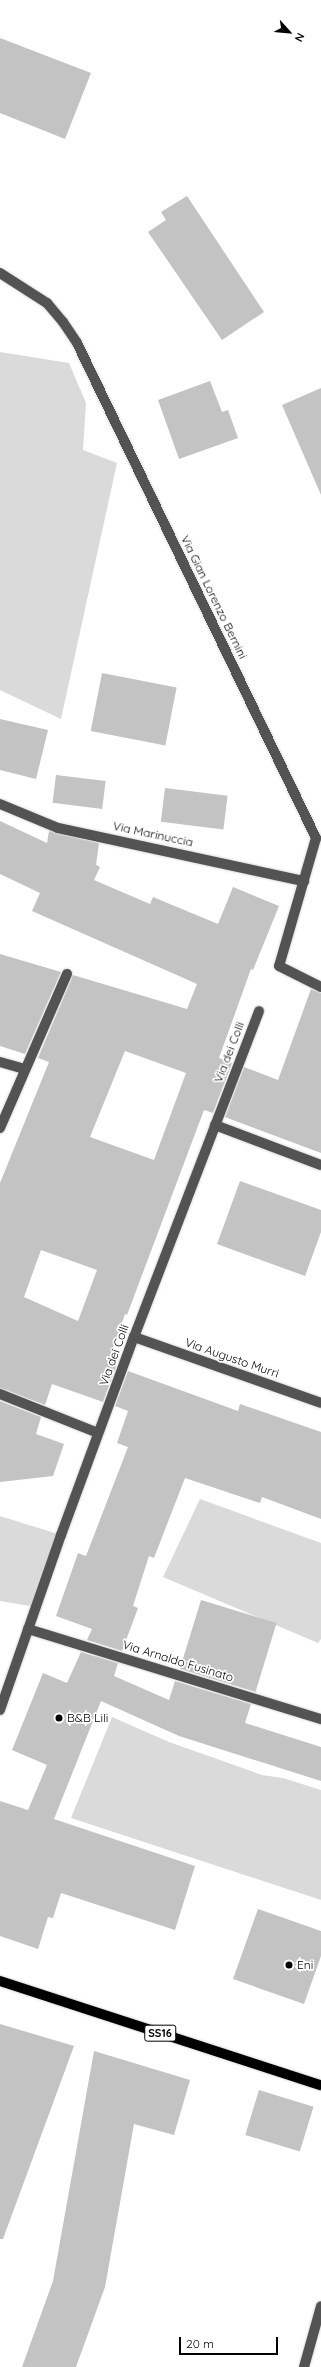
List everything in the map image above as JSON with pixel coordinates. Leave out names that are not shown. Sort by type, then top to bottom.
[{"type":"main road","name":"SS16","points":[[0,1981],[321,2085]]},
{"type":"street","name":"Via Gian Lorenzo Bernini","points":[[0,273],[47,303],[63,322],[77,343],[316,838],[279,966],[321,987]]},
{"type":"street","name":"Via Marinuccia","points":[[0,804],[58,828],[304,881]]},
{"type":"street","points":[[311,855],[321,859]]},
{"type":"street","points":[[0,1128],[67,974]]},
{"type":"street","name":"Via dei Colli","points":[[0,1710],[98,1433],[259,1011]]},
{"type":"street","points":[[0,1062],[25,1069]]},
{"type":"street","points":[[215,1125],[321,1165]]},
{"type":"street","name":"Via Augusto Murri","points":[[134,1337],[321,1403]]},
{"type":"street","points":[[0,1394],[98,1433]]},
{"type":"street","name":"Via Arnaldo Fusinato","points":[[28,1629],[321,1719]]},
{"type":"street","points":[[304,2367],[321,2306]]},
{"type":"shaded area","points":[[0,352],[69,363],[86,403],[83,450],[117,463],[61,719],[0,690]]},
{"type":"shaded area","points":[[200,1499],[321,1543],[321,1639],[318,1643],[163,1577]]},
{"type":"shaded area","points":[[0,1516],[61,1535],[36,1607],[0,1601]]},
{"type":"shaded area","points":[[112,1717],[169,1742],[262,1775],[283,1778],[321,1790],[321,1900],[71,1818]]},
{"type":"building","points":[[0,38],[91,73],[65,139],[0,113]]},
{"type":"building","points":[[187,196],[264,312],[222,340],[148,232],[166,220],[161,212]]},
{"type":"building","points":[[210,381],[222,412],[228,410],[238,438],[179,459],[158,400]]},
{"type":"building","points":[[321,388],[321,495],[282,405]]},
{"type":"building","points":[[102,673],[177,688],[165,745],[91,731]]},
{"type":"building","points":[[0,719],[48,730],[36,779],[0,770]]},
{"type":"building","points":[[56,775],[106,781],[102,809],[53,803]]},
{"type":"building","points":[[165,788],[228,796],[223,829],[161,822]]},
{"type":"building","points":[[0,821],[47,843],[49,831],[99,843],[96,865],[100,867],[94,880],[150,904],[153,897],[218,924],[233,887],[279,906],[253,970],[251,969],[219,1058],[232,1063],[213,1113],[204,1110],[109,1359],[117,1364],[103,1402],[52,1384],[45,1405],[0,1388],[0,1183],[49,1062],[38,1058],[73,975],[187,1009],[197,984],[32,911],[40,893],[0,874]],"holes":[[[125,1051],[186,1073],[154,1160],[90,1137]],[[41,1250],[97,1270],[78,1321],[24,1297]]]},
{"type":"building","points":[[0,954],[61,972],[25,1054],[0,1046]]},
{"type":"building","points":[[311,989],[321,993],[321,1153],[225,1117],[244,1067],[278,1080]]},
{"type":"building","points":[[240,1181],[321,1210],[321,1232],[305,1276],[217,1244]]},
{"type":"building","points":[[128,1371],[238,1411],[240,1404],[321,1432],[321,1519],[262,1497],[260,1503],[185,1478],[154,1558],[149,1556],[133,1606],[138,1608],[122,1651],[87,1640],[92,1629],[56,1616],[78,1553],[86,1556],[128,1447],[117,1443],[128,1411],[115,1406]]},
{"type":"building","points":[[0,1401],[41,1417],[36,1434],[64,1444],[53,1476],[0,1482]]},
{"type":"building","points":[[201,1600],[277,1623],[255,1692],[180,1669]]},
{"type":"building","points":[[81,1652],[118,1663],[114,1676],[169,1700],[175,1681],[251,1704],[245,1723],[321,1747],[321,1781],[179,1736],[101,1701],[54,1819],[195,1866],[175,1930],[61,1893],[53,1918],[48,1917],[38,1949],[0,1936],[0,1801],[28,1810],[47,1765],[12,1750],[43,1673],[67,1683]]},
{"type":"building","points":[[258,1909],[321,1931],[321,1956],[304,2004],[233,1979]]},
{"type":"building","points":[[0,2024],[74,2046],[3,2239],[0,2239]]},
{"type":"building","points":[[94,2051],[190,2080],[174,2135],[134,2124],[105,2287],[76,2367],[22,2367],[53,2281]]},
{"type":"building","points":[[259,2090],[314,2107],[300,2152],[245,2135]]},
{"type":"place","name":"B&B Lili","points":[[59,1718]]},
{"type":"place","name":"Eni","points":[[289,1965]]}]
